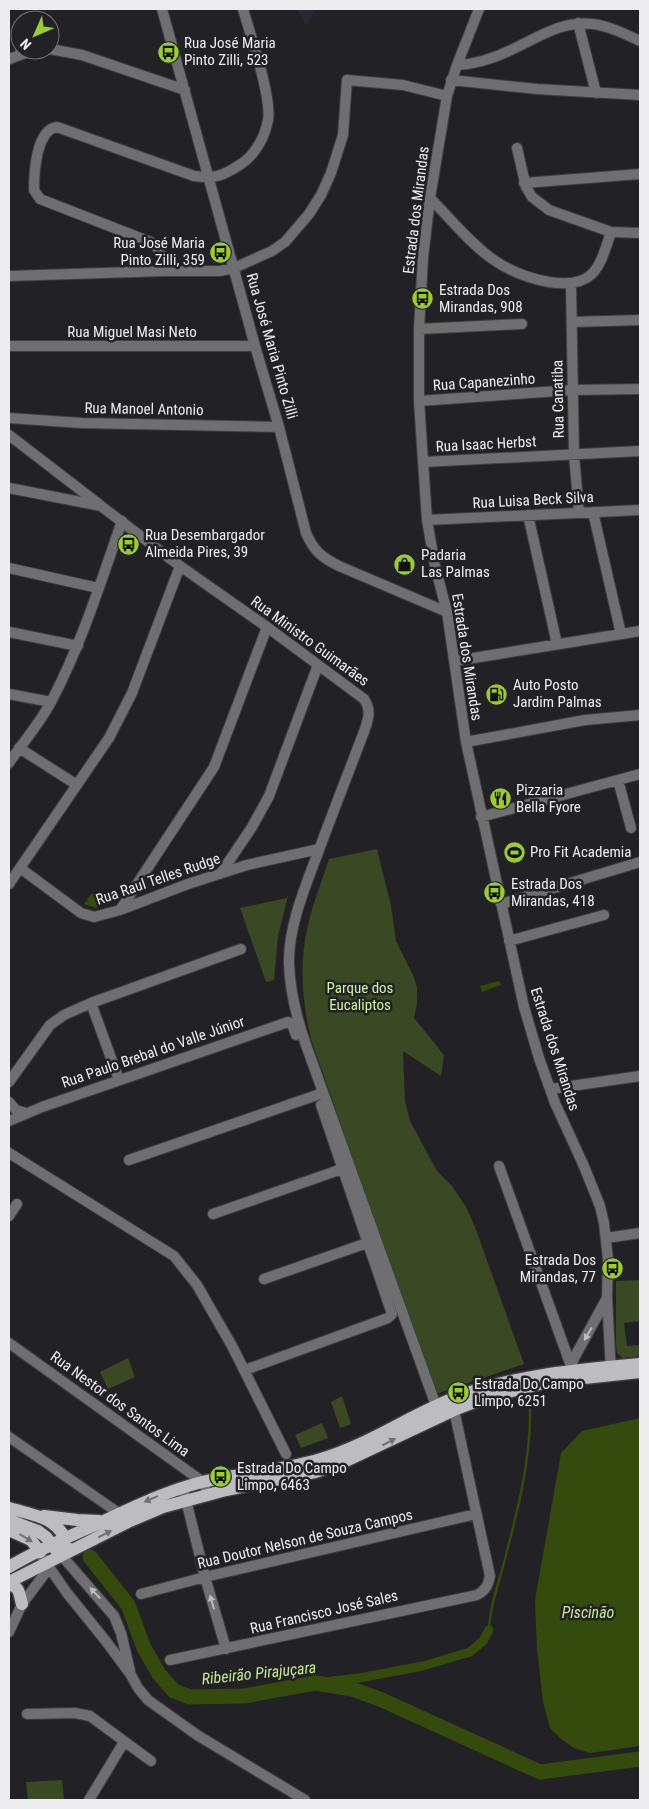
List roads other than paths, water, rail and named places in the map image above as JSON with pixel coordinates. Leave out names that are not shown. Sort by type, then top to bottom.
[{"type":"main road","points":[[611,1371],[640,1364]]},
{"type":"main road","points":[[205,1488],[315,1472],[338,1465],[454,1410],[514,1390],[547,1382],[572,1372]]},
{"type":"main road","points":[[9,1568],[51,1544],[150,1499],[185,1494],[320,1460],[346,1451],[462,1395],[530,1376],[572,1372],[640,1372]]},
{"type":"main road","points":[[9,1584],[48,1566],[64,1555],[185,1494]]},
{"type":"main road","points":[[9,1508],[35,1515],[104,1521]]},
{"type":"main road","points":[[35,1515],[55,1525],[65,1538],[64,1555]]},
{"type":"main road","points":[[9,1520],[38,1531],[64,1555]]},
{"type":"main road","points":[[9,1530],[31,1540],[40,1552]]},
{"type":"main road","points":[[9,1584],[19,1590],[22,1604]]},
{"type":"street","name":"Rua José Maria Pinto Zilli","points":[[162,9],[279,427],[306,533],[312,546],[319,554],[339,566],[447,612]]},
{"type":"street","points":[[165,271],[166,265],[161,252],[153,243],[46,202],[37,196],[34,190],[34,180],[37,153],[46,134],[53,128],[63,128],[184,174],[209,178],[234,168],[247,160],[258,146],[268,120],[267,97],[243,9]]},
{"type":"street","name":"Estrada dos Mirandas","points":[[479,9],[457,65],[448,96],[430,198],[423,258],[419,329],[419,402],[427,520],[435,566],[447,612],[466,742],[481,817],[531,1032],[562,1121],[583,1164],[600,1206],[606,1238],[609,1273],[607,1297],[611,1371]]},
{"type":"street","points":[[457,65],[483,61],[513,49],[555,28],[578,23],[602,26],[640,41]]},
{"type":"street","points":[[578,23],[596,93]]},
{"type":"street","points":[[60,51],[82,55],[185,90]]},
{"type":"street","points":[[9,276],[220,271],[234,268],[272,251],[284,242],[303,221],[321,195],[343,135],[347,80],[403,85],[448,96]]},
{"type":"street","points":[[452,80],[640,96]]},
{"type":"street","points":[[517,148],[524,183],[532,197],[549,210],[611,232],[640,233]]},
{"type":"street","points":[[524,183],[640,174]]},
{"type":"street","points":[[430,198],[492,261],[526,277],[571,285],[587,278],[594,272],[600,262],[611,232]]},
{"type":"street","name":"Rua Canatiba","points":[[571,285],[574,455],[579,512]]},
{"type":"street","points":[[572,322],[640,320]]},
{"type":"street","points":[[419,329],[522,324]]},
{"type":"street","name":"Rua Miguel Masi Neto","points":[[9,346],[255,346]]},
{"type":"street","name":"Rua Capanezinho","points":[[419,402],[572,390],[640,389]]},
{"type":"street","name":"Rua Manoel Antonio","points":[[9,418],[81,423],[279,427]]},
{"type":"street","name":"Rua Ministro Guimarães","points":[[9,435],[180,566],[267,627],[364,699],[370,710],[365,729],[298,909],[289,962],[291,991],[297,1019],[434,1400]]},
{"type":"street","name":"Rua Isaac Herbst","points":[[423,462],[640,451]]},
{"type":"street","points":[[62,499],[70,492],[72,483]]},
{"type":"street","points":[[9,488],[101,506]]},
{"type":"street","name":"Rua Luisa Beck Silva","points":[[427,520],[640,510]]},
{"type":"street","points":[[593,512],[621,634]]},
{"type":"street","points":[[528,515],[557,644]]},
{"type":"street","points":[[9,763],[51,702],[78,646],[122,521]]},
{"type":"street","points":[[9,884],[109,738],[128,701],[180,566]]},
{"type":"street","points":[[9,568],[98,588]]},
{"type":"street","points":[[120,910],[214,767],[267,627]]},
{"type":"street","points":[[455,661],[640,631]]},
{"type":"street","points":[[9,632],[78,646]]},
{"type":"street","points":[[221,873],[252,827],[269,796],[318,665]]},
{"type":"street","points":[[9,694],[51,702]]},
{"type":"street","points":[[466,742],[585,720],[640,715]]},
{"type":"street","points":[[19,748],[77,785]]},
{"type":"street","points":[[481,817],[640,774]]},
{"type":"street","points":[[618,780],[631,828]]},
{"type":"street","name":"Rua Raul Telles Rudge","points":[[20,868],[65,902],[87,916],[94,917],[120,910],[247,865],[319,849]]},
{"type":"street","points":[[501,904],[640,862]]},
{"type":"street","points":[[509,941],[604,915]]},
{"type":"street","points":[[9,1082],[50,1025],[64,1015],[241,949]]},
{"type":"street","points":[[92,1003],[119,1080]]},
{"type":"street","name":"Rua Paulo Brebal do Valle Júnior","points":[[9,1121],[26,1113],[119,1080],[291,1022],[317,1095]]},
{"type":"street","points":[[551,1089],[640,1076]]},
{"type":"street","points":[[129,1160],[317,1095],[392,1312],[391,1316],[245,1370]]},
{"type":"street","points":[[9,1102],[16,1110],[26,1113]]},
{"type":"street","points":[[9,1153],[174,1256],[197,1286],[245,1370],[286,1454]]},
{"type":"street","points":[[499,1166],[572,1372]]},
{"type":"street","points":[[213,1214],[342,1169]]},
{"type":"street","points":[[9,1216],[17,1204]]},
{"type":"street","points":[[606,1238],[640,1233]]},
{"type":"street","points":[[264,1279],[367,1243]]},
{"type":"street","name":"Estrada dos Mirandas","points":[[572,1372],[607,1297]]},
{"type":"street","name":"Rua Nestor dos Santos Lima","points":[[9,1343],[205,1488]]},
{"type":"street","points":[[454,1410],[476,1514]]},
{"type":"street","points":[[9,1437],[120,1514]]},
{"type":"street","points":[[185,1494],[205,1577],[226,1649]]},
{"type":"street","name":"Rua Doutor Nelson de Souza Campos","points":[[142,1594],[205,1577],[476,1514]]},
{"type":"street","name":"Rua Francisco José Sales","points":[[170,1660],[477,1595],[486,1589],[490,1576],[476,1514]]},
{"type":"street","points":[[40,1552],[67,1593],[105,1640],[143,1695],[183,1727],[305,1800]]},
{"type":"street","points":[[64,1555],[114,1616],[121,1633],[131,1675]]},
{"type":"street","points":[[9,1632],[22,1604],[48,1566]]},
{"type":"street","points":[[105,1640],[113,1644],[118,1640],[121,1633]]},
{"type":"street","points":[[27,1714],[84,1714],[98,1720],[151,1761]]},
{"type":"street","points":[[89,1800],[124,1742]]},
{"type":"water","points":[[92,893],[101,902],[96,908],[84,904],[86,901],[90,903],[87,900]]},
{"type":"water","points":[[499,981],[501,985],[482,992],[480,986]]},
{"type":"water","name":"Piscinão","points":[[640,1418],[640,1746],[590,1753],[574,1748],[550,1728],[543,1702],[537,1649],[535,1600],[561,1453],[582,1431]]},
{"type":"waterway","points":[[489,1630],[493,1604],[514,1525],[526,1467],[530,1409]]},
{"type":"waterway","name":"Ribeirão Pirajuçara","points":[[90,1557],[128,1605],[144,1648],[159,1674],[174,1691],[190,1697],[244,1696],[315,1683],[352,1689],[382,1700],[540,1772],[640,1759]]},
{"type":"waterway","points":[[315,1683],[359,1678],[423,1666],[470,1652],[483,1641],[489,1630]]},
{"type":"place","name":"Rua José Maria Pinto Zilli, 523","points":[[168,52]]},
{"type":"place","name":"Rua José Maria Pinto Zilli, 359","points":[[221,252]]},
{"type":"place","name":"Estrada Dos Mirandas, 908","points":[[423,299]]},
{"type":"place","name":"Rua Desembargador Almeida Pires, 39","points":[[129,544]]},
{"type":"place","name":"Padaria Las Palmas","points":[[405,564]]},
{"type":"place","name":"Auto Posto Jardim Palmas","points":[[497,694]]},
{"type":"place","name":"Pizzaria Bella Fyore","points":[[500,799]]},
{"type":"place","name":"Pro Fit Academia","points":[[514,852]]},
{"type":"place","name":"Estrada Dos Mirandas, 418","points":[[495,893]]},
{"type":"place","name":"Estrada Dos Mirandas, 77","points":[[612,1269]]},
{"type":"place","name":"Estrada Do Campo Limpo, 6251","points":[[458,1393]]},
{"type":"place","name":"Estrada Do Campo Limpo, 6463","points":[[221,1477]]},
{"type":"park label","name":"Parque dos Eucaliptos","points":[[360,996]]}]
